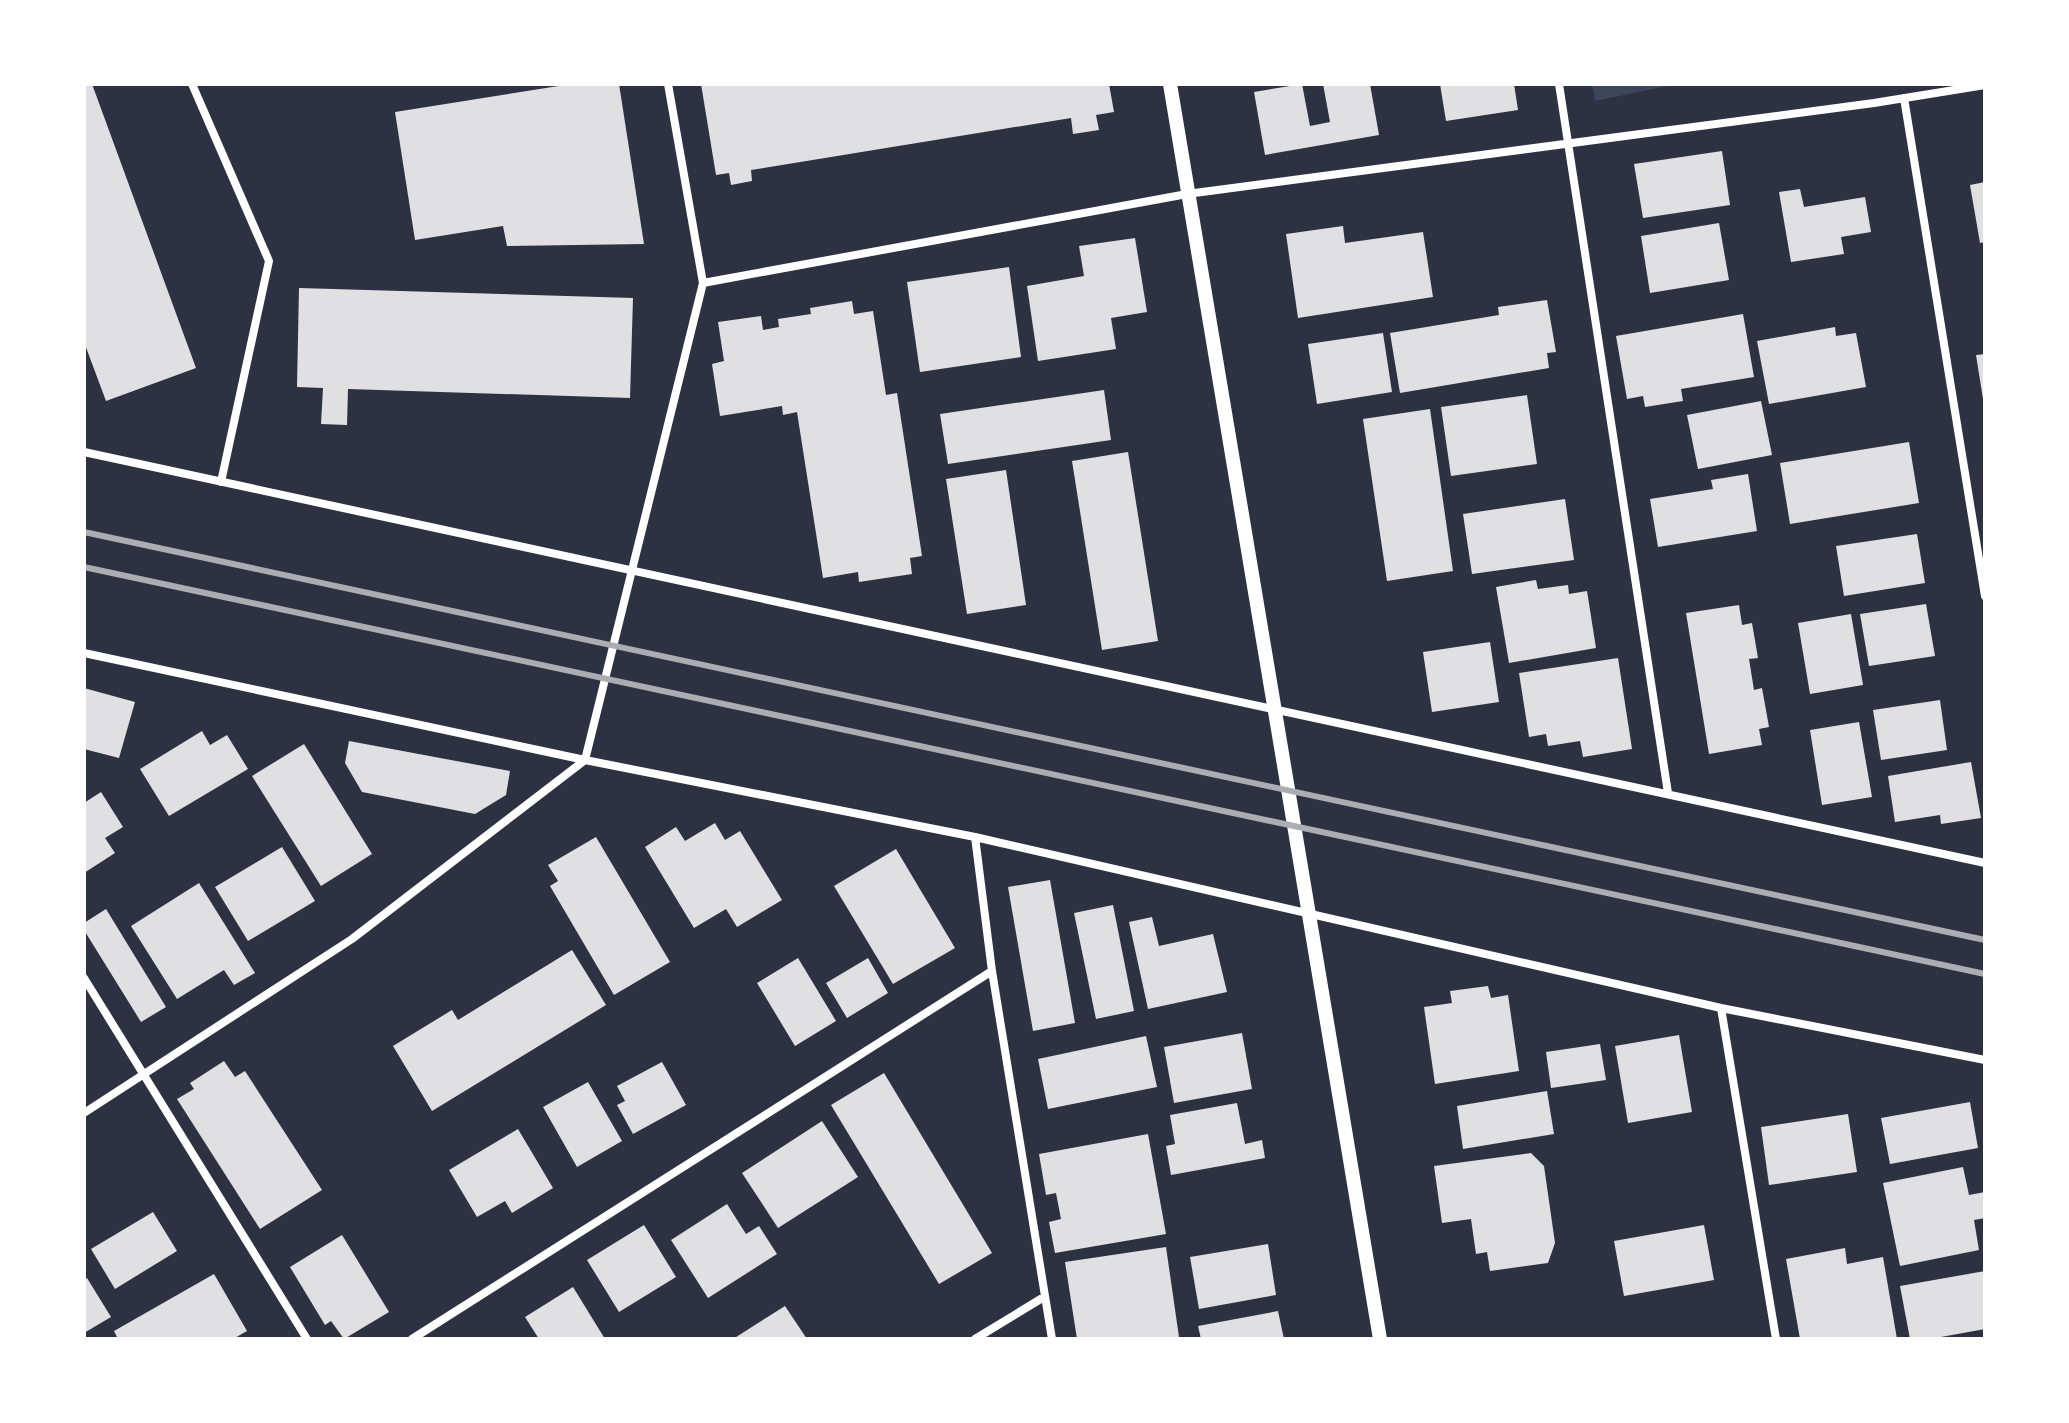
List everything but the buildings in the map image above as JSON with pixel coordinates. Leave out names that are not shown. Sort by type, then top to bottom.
[{"type":"street","points":[[192,84],[269,261],[221,482]]},
{"type":"street","points":[[84,1113],[352,939],[585,760],[703,283],[668,84]]},
{"type":"street","points":[[1170,84],[1380,1339]]},
{"type":"street","points":[[1559,84],[1668,793]]},
{"type":"street","points":[[703,283],[1187,194],[1985,85]]},
{"type":"street","points":[[1904,98],[1985,596]]},
{"type":"street","points":[[84,452],[1985,863]]},
{"type":"street","points":[[84,653],[585,760],[975,837],[1721,1008],[1985,1060]]},
{"type":"street","points":[[975,837],[992,971],[1052,1339]]},
{"type":"street","points":[[412,1339],[992,971]]},
{"type":"street","points":[[84,978],[307,1339]]},
{"type":"street","points":[[1721,1008],[1776,1339]]},
{"type":"street","points":[[975,1339],[1044,1297]]},
{"type":"shaded area","points":[[1592,84],[1678,84],[1595,101]]},
{"type":"railway","points":[[84,532],[1985,940]]},
{"type":"railway","points":[[84,567],[1985,974]]}]
